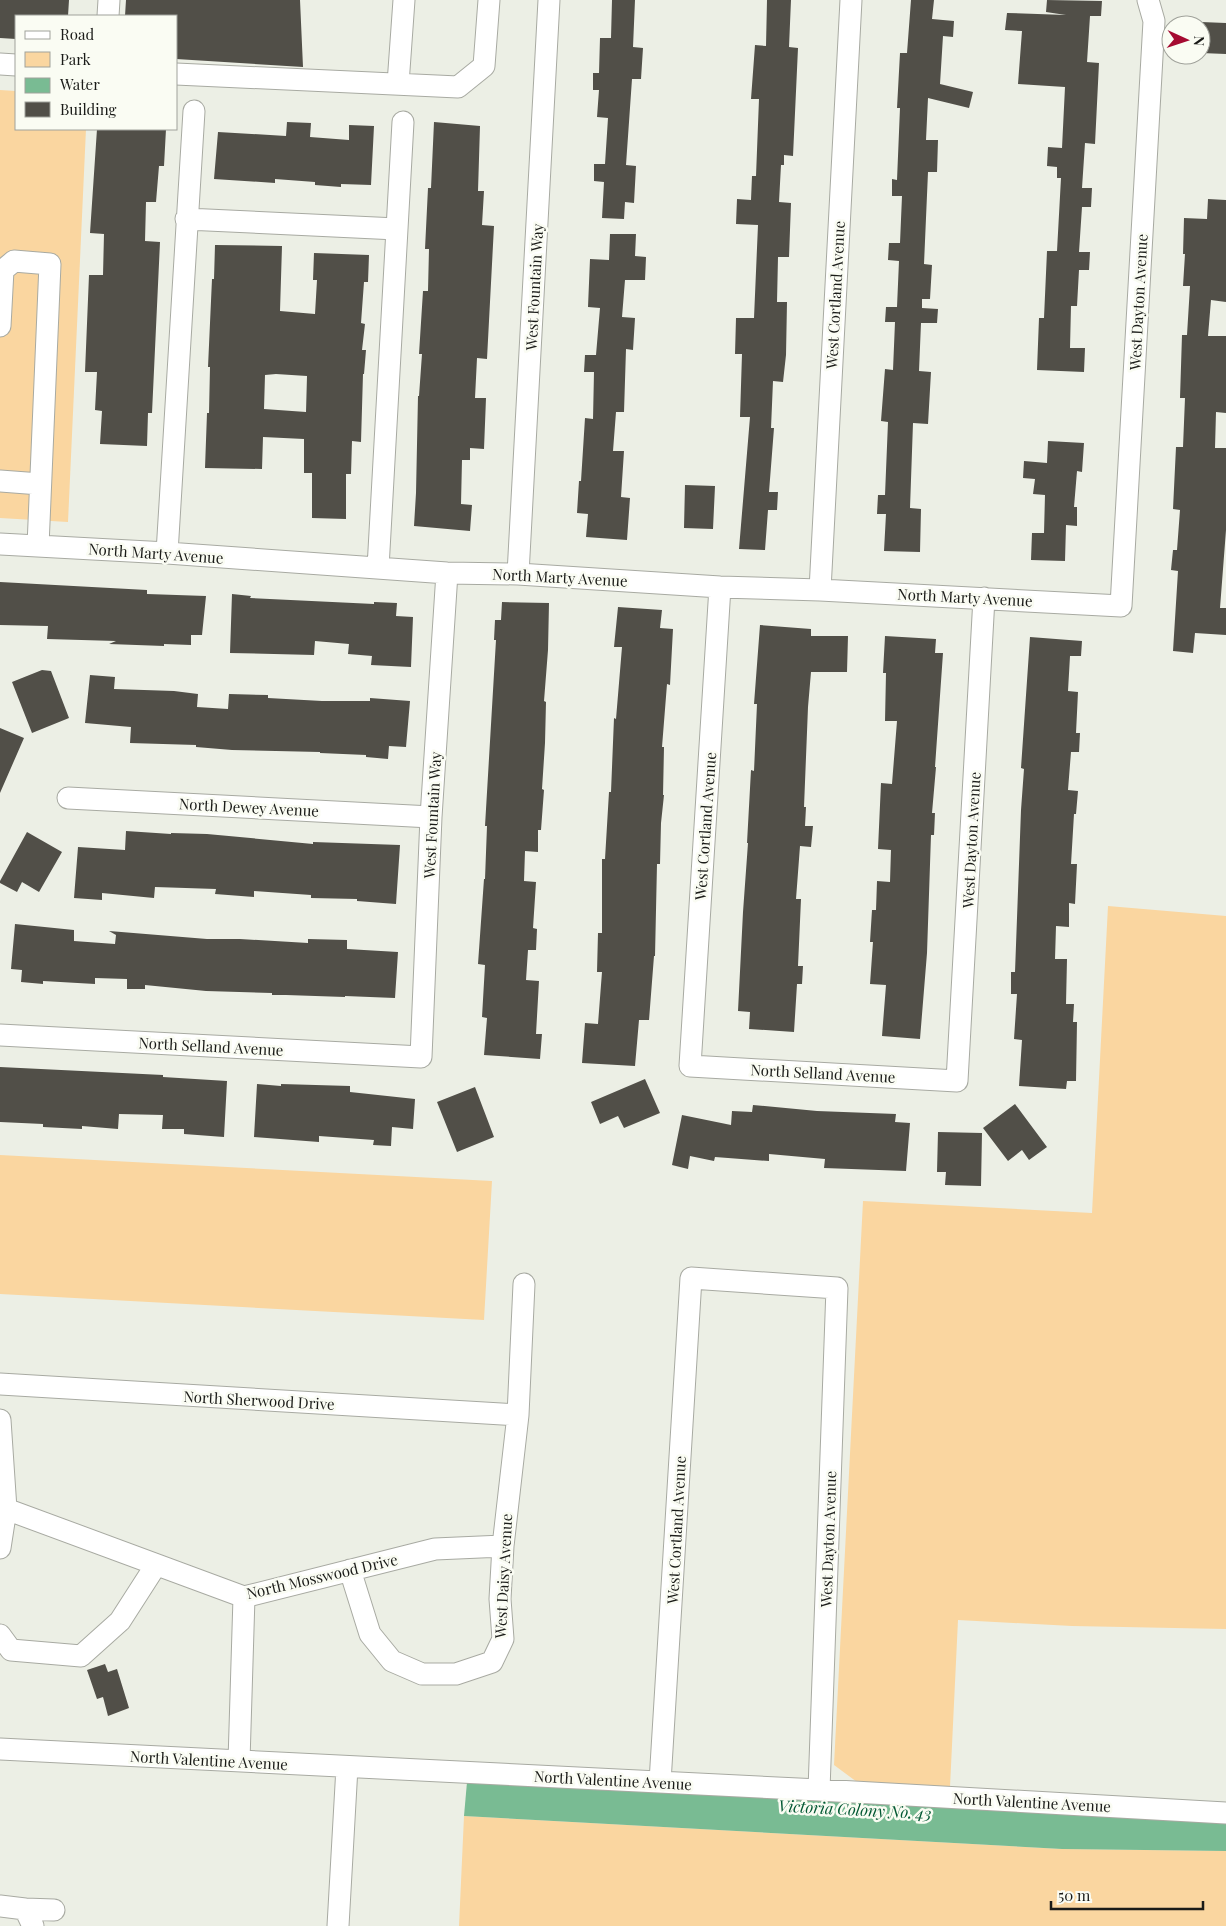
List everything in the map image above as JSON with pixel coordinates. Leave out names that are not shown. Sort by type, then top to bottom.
[{"type":"street","points":[[108,15],[109,0]]},
{"type":"street","points":[[398,84],[404,0]]},
{"type":"street","points":[[178,74],[458,87],[484,66],[489,0]]},
{"type":"street","name":"West Fountain Way","points":[[518,574],[549,0]]},
{"type":"street","name":"West Cortland Avenue","points":[[820,590],[850,0]]},
{"type":"street","name":"West Dayton Avenue","points":[[1121,606],[1154,21],[1148,0]]},
{"type":"street","points":[[0,64],[15,65]]},
{"type":"street","points":[[167,553],[194,111]]},
{"type":"street","points":[[378,568],[403,122]]},
{"type":"street","points":[[186,219],[397,229]]},
{"type":"street","points":[[0,326],[1,270],[14,261],[50,264],[38,546]]},
{"type":"street","points":[[0,481],[40,484]]},
{"type":"street","name":"North Marty Avenue","points":[[0,544],[167,553],[446,573],[518,574],[720,587],[820,590],[1121,606]]},
{"type":"street","name":"West Fountain Way","points":[[421,1057],[431,817],[446,573]]},
{"type":"street","name":"West Cortland Avenue","points":[[690,1066],[720,587]]},
{"type":"street","name":"West Dayton Avenue","points":[[957,1081],[984,598]]},
{"type":"street","name":"North Dewey Avenue","points":[[68,798],[431,817]]},
{"type":"street","name":"North Selland Avenue","points":[[0,1035],[421,1057]]},
{"type":"street","name":"North Selland Avenue","points":[[690,1066],[957,1081]]},
{"type":"street","name":"West Cortland Avenue","points":[[660,1782],[691,1278]]},
{"type":"street","name":"West Dayton Avenue","points":[[691,1278],[837,1288],[819,1790]]},
{"type":"street","name":"West Daisy Avenue","points":[[350,1570],[370,1634],[392,1661],[422,1674],[456,1674],[492,1662],[502,1639],[500,1599],[503,1546],[518,1415],[524,1284]]},
{"type":"street","name":"North Sherwood Drive","points":[[0,1384],[518,1415]]},
{"type":"street","points":[[0,1420],[6,1510],[0,1548]]},
{"type":"street","name":"North Mosswood Drive","points":[[6,1510],[244,1597],[435,1549],[503,1546]]},
{"type":"street","points":[[0,1636],[11,1650],[81,1656],[120,1621],[156,1565]]},
{"type":"street","points":[[239,1761],[244,1597]]},
{"type":"street","name":"North Valentine Avenue","points":[[0,1749],[819,1790],[1226,1813]]},
{"type":"street","points":[[338,1926],[347,1767]]},
{"type":"street","points":[[0,1906],[29,1917],[54,1910]]},
{"type":"green space","points":[[0,90],[15,91],[15,130],[86,130],[68,522],[0,518]]},
{"type":"green space","points":[[1108,906],[1226,916],[1226,1629],[1072,1626],[958,1620],[950,1787],[857,1782],[834,1765],[863,1201],[1092,1213]]},
{"type":"green space","points":[[0,1155],[492,1181],[484,1320],[0,1294]]},
{"type":"green space","points":[[464,1816],[1062,1849],[1226,1851],[1226,1926],[459,1926]]},
{"type":"water","name":"Victoria Colony No. 43","points":[[467,1782],[1226,1821],[1226,1851],[1062,1849],[464,1816]]},
{"type":"building","points":[[0,0],[69,0],[68,15],[15,15],[15,39],[0,38]]},
{"type":"building","points":[[126,0],[300,0],[303,67],[178,59],[178,15],[125,15]]},
{"type":"building","points":[[612,0],[635,0],[633,47],[643,48],[641,79],[632,79],[626,165],[636,166],[634,203],[625,202],[624,219],[602,218],[604,182],[594,181],[594,164],[605,164],[608,118],[597,117],[599,90],[593,90],[593,73],[599,73],[600,38],[611,38]]},
{"type":"building","points":[[767,0],[791,0],[789,47],[798,48],[793,156],[784,155],[784,165],[781,165],[779,202],[791,203],[789,257],[778,257],[777,302],[787,302],[786,355],[783,382],[773,381],[771,428],[774,428],[769,492],[778,492],[777,510],[768,510],[765,550],[739,549],[750,417],[740,417],[742,354],[735,354],[736,318],[754,318],[758,225],[736,224],[737,199],[751,200],[752,176],[756,176],[759,99],[751,99],[755,45],[766,46]]},
{"type":"building","points":[[911,0],[934,0],[932,19],[954,21],[953,37],[943,36],[940,84],[973,92],[969,108],[928,98],[926,140],[938,140],[937,172],[928,172],[924,264],[932,265],[930,299],[922,299],[922,308],[938,309],[937,323],[921,323],[919,371],[931,372],[928,424],[913,423],[910,508],[921,509],[920,552],[884,551],[886,514],[877,514],[878,495],[885,495],[888,422],[881,421],[885,369],[893,370],[895,322],[885,322],[886,307],[897,307],[899,261],[888,260],[889,243],[900,243],[902,196],[892,196],[892,179],[897,180],[900,108],[897,108],[900,53],[907,53]]},
{"type":"building","points":[[1047,0],[1102,1],[1101,16],[1090,16],[1087,62],[1099,63],[1095,144],[1085,143],[1082,188],[1092,188],[1091,207],[1082,207],[1079,252],[1090,252],[1089,270],[1079,270],[1077,306],[1071,306],[1070,348],[1085,348],[1084,372],[1037,370],[1039,318],[1044,318],[1047,251],[1057,251],[1061,178],[1057,178],[1057,167],[1047,166],[1048,147],[1062,148],[1065,87],[1018,84],[1022,31],[1005,30],[1007,13],[1066,15],[1046,12]]},
{"type":"building","points":[[1211,22],[1226,23],[1226,54],[1211,53]]},
{"type":"building","points":[[287,122],[311,123],[310,137],[349,140],[349,125],[374,126],[371,185],[341,184],[341,187],[315,185],[315,182],[275,179],[275,183],[214,179],[218,132],[286,136]]},
{"type":"building","points":[[434,122],[480,126],[478,191],[484,191],[482,225],[494,226],[487,359],[477,358],[475,398],[486,398],[484,449],[470,448],[470,460],[462,460],[461,504],[472,505],[470,531],[414,526],[418,396],[422,354],[419,354],[423,291],[428,291],[429,249],[425,249],[428,188],[431,188]]},
{"type":"building","points":[[97,130],[166,130],[164,166],[159,166],[156,202],[146,202],[145,241],[160,242],[152,413],[148,413],[147,446],[100,444],[102,411],[95,410],[97,372],[85,372],[89,275],[103,275],[104,234],[90,233]]},
{"type":"building","points":[[1208,199],[1226,200],[1226,302],[1211,300],[1208,336],[1226,336],[1226,413],[1216,412],[1215,448],[1226,448],[1226,530],[1220,608],[1226,608],[1226,635],[1195,633],[1193,653],[1173,651],[1178,571],[1171,570],[1173,550],[1177,550],[1180,510],[1173,509],[1176,447],[1183,447],[1185,398],[1180,398],[1182,335],[1187,335],[1190,286],[1183,286],[1185,254],[1183,254],[1184,218],[1207,219]]},
{"type":"building","points":[[610,234],[636,234],[635,256],[646,257],[645,280],[625,280],[622,317],[635,318],[633,350],[626,349],[624,412],[616,412],[613,451],[624,451],[621,497],[630,498],[627,540],[586,537],[588,514],[577,513],[585,418],[593,419],[594,372],[584,372],[585,355],[596,355],[600,308],[588,307],[590,259],[609,260]]},
{"type":"building","points":[[215,245],[282,246],[280,311],[315,314],[317,280],[313,280],[314,253],[369,255],[368,282],[364,282],[361,323],[365,324],[362,350],[366,350],[363,374],[361,442],[352,441],[351,474],[346,474],[346,519],[312,518],[312,473],[304,473],[304,439],[263,437],[262,469],[205,468],[207,413],[209,413],[210,367],[208,367],[212,279],[214,279]],"holes":[[[265,375],[307,376],[306,412],[264,409]]]},
{"type":"building","points":[[1048,441],[1084,443],[1082,472],[1077,471],[1074,507],[1077,507],[1077,526],[1066,525],[1065,561],[1031,560],[1032,533],[1044,533],[1045,495],[1033,494],[1035,479],[1023,478],[1024,461],[1047,463]]},
{"type":"building","points":[[685,485],[715,486],[713,529],[684,528]]},
{"type":"building","points":[[0,582],[147,590],[147,594],[206,596],[202,635],[191,635],[191,645],[164,644],[164,646],[109,644],[116,641],[47,639],[48,626],[0,625]]},
{"type":"building","points":[[232,594],[251,596],[250,598],[374,604],[374,602],[397,603],[396,616],[413,617],[411,667],[371,665],[372,656],[348,654],[349,644],[315,641],[314,655],[230,653]]},
{"type":"building","points":[[502,602],[549,603],[544,701],[546,702],[542,789],[544,790],[541,830],[538,830],[538,852],[525,851],[524,881],[536,882],[533,928],[537,929],[536,950],[528,950],[526,980],[539,981],[536,1034],[542,1034],[540,1059],[484,1055],[487,1018],[482,1017],[485,965],[478,964],[485,879],[487,826],[485,826],[496,640],[494,640],[495,620],[501,620]]},
{"type":"building","points":[[618,607],[662,610],[660,628],[673,629],[670,685],[667,684],[662,747],[664,747],[664,795],[660,864],[657,864],[655,956],[649,1020],[639,1020],[635,1066],[582,1063],[585,1023],[598,1024],[602,972],[597,972],[598,933],[602,933],[602,859],[605,859],[609,792],[611,792],[614,718],[616,719],[622,647],[614,647]]},
{"type":"building","points":[[760,625],[811,629],[811,636],[848,636],[847,672],[811,672],[804,807],[806,807],[805,826],[813,826],[811,847],[800,846],[796,899],[801,899],[798,966],[803,966],[802,984],[797,984],[794,1032],[749,1029],[750,1012],[738,1011],[751,770],[754,771],[757,704],[754,704]]},
{"type":"building","points":[[885,636],[936,639],[935,653],[943,653],[932,813],[935,813],[934,835],[931,835],[927,953],[920,1039],[882,1036],[886,985],[870,984],[873,942],[870,942],[872,910],[876,910],[877,881],[890,882],[891,850],[878,849],[881,783],[892,784],[897,721],[885,721],[886,673],[883,673]]},
{"type":"building","points":[[1030,637],[1082,641],[1081,656],[1070,656],[1068,691],[1078,692],[1076,733],[1080,733],[1079,752],[1071,752],[1068,790],[1078,791],[1076,814],[1074,814],[1071,864],[1077,864],[1075,904],[1069,903],[1069,927],[1056,926],[1055,959],[1067,959],[1066,1004],[1074,1004],[1073,1022],[1077,1022],[1076,1081],[1067,1081],[1066,1089],[1019,1086],[1022,1040],[1014,1039],[1017,994],[1011,994],[1011,972],[1015,972],[1024,769],[1021,768]]},
{"type":"building","points":[[42,670],[51,671],[69,718],[32,733],[12,682]]},
{"type":"building","points":[[90,675],[115,677],[114,689],[174,691],[198,694],[197,707],[228,709],[229,694],[268,695],[268,698],[322,701],[370,701],[370,698],[410,701],[406,747],[389,746],[388,759],[366,757],[366,755],[320,752],[232,750],[196,747],[196,745],[130,743],[131,727],[85,723]]},
{"type":"building","points":[[0,728],[24,738],[0,793]]},
{"type":"building","points":[[126,831],[207,834],[313,844],[313,842],[400,845],[396,904],[357,901],[357,899],[311,898],[311,895],[254,891],[254,897],[215,894],[216,889],[155,887],[154,898],[102,893],[102,900],[74,898],[78,847],[125,850]]},
{"type":"building","points":[[27,832],[62,852],[39,892],[22,882],[17,892],[0,883]]},
{"type":"building","points":[[15,924],[74,930],[74,941],[115,944],[116,935],[109,931],[207,939],[308,943],[308,939],[347,940],[347,949],[398,952],[395,998],[272,995],[272,993],[206,991],[145,985],[145,989],[127,989],[127,979],[95,978],[95,984],[43,981],[43,984],[21,982],[22,970],[11,969]]},
{"type":"building","points":[[0,1067],[163,1075],[163,1077],[227,1081],[224,1137],[184,1134],[184,1129],[162,1129],[163,1115],[119,1114],[118,1129],[82,1126],[82,1129],[43,1127],[43,1124],[0,1122]]},
{"type":"building","points":[[645,1079],[660,1113],[624,1128],[618,1116],[600,1124],[591,1102]]},
{"type":"building","points":[[257,1084],[350,1086],[350,1092],[415,1099],[413,1129],[392,1127],[391,1146],[373,1145],[374,1140],[319,1136],[319,1142],[254,1137]]},
{"type":"building","points":[[475,1087],[494,1137],[457,1152],[437,1102]]},
{"type":"building","points":[[1015,1104],[1047,1147],[1029,1160],[1022,1150],[1008,1161],[983,1128]]},
{"type":"building","points":[[753,1105],[817,1111],[896,1114],[895,1122],[910,1123],[906,1171],[824,1168],[825,1159],[769,1154],[769,1161],[715,1157],[714,1161],[690,1156],[688,1169],[672,1165],[682,1115],[731,1125],[732,1111],[752,1112]]},
{"type":"building","points":[[938,1132],[982,1133],[981,1186],[945,1185],[946,1172],[937,1172]]},
{"type":"building","points":[[105,1664],[108,1672],[117,1669],[129,1708],[108,1716],[103,1697],[97,1699],[87,1670]]}]
